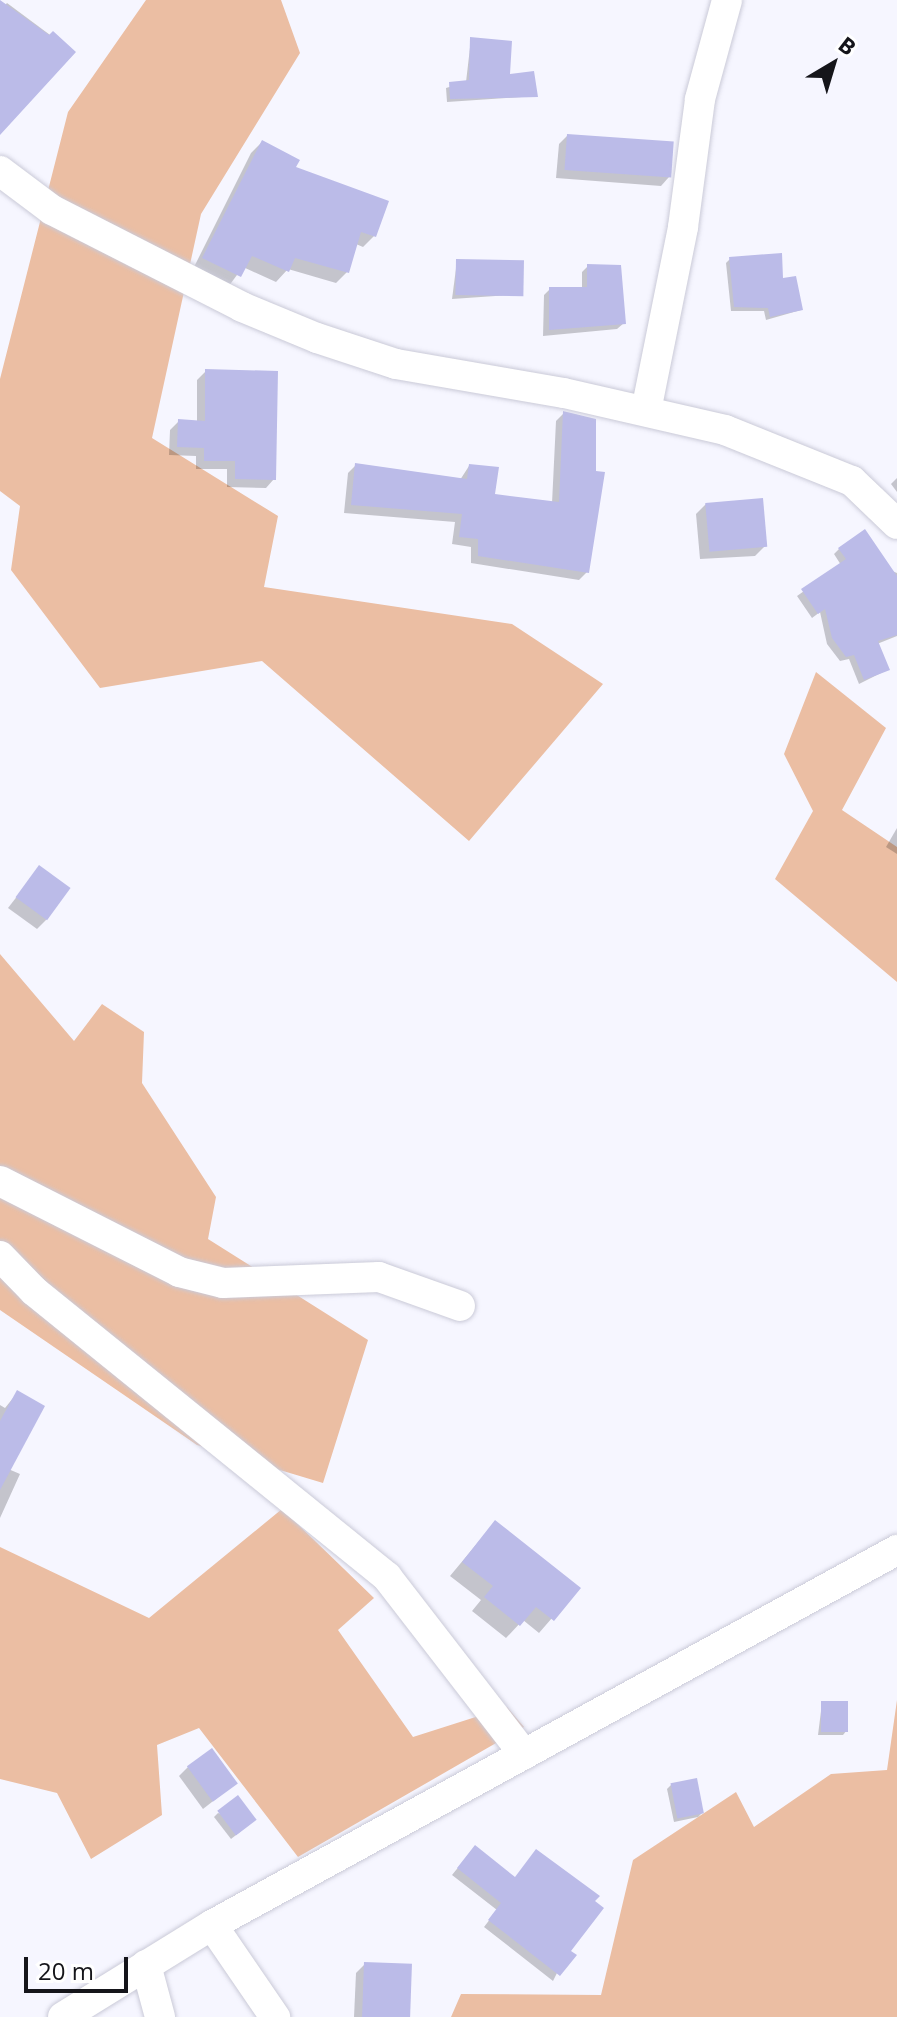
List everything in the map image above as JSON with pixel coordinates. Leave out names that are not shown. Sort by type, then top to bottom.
[{"type":"street","points":[[646,411],[683,227],[700,99],[727,0]]},
{"type":"street","points":[[0,171],[52,210],[242,307],[317,338],[396,364],[646,411],[725,430],[852,481],[897,524]]},
{"type":"street","points":[[0,1181],[179,1272],[223,1283],[379,1277],[460,1306]]},
{"type":"street","points":[[0,1256],[45,1300],[387,1577],[524,1754]]},
{"type":"street","points":[[63,2017],[212,1925],[897,1550]]},
{"type":"street","points":[[212,1925],[275,2017]]},
{"type":"street","points":[[146,1965],[160,2017]]},
{"type":"shaded area","points":[[146,0],[281,0],[300,53],[201,214],[152,438],[278,516],[264,587],[512,624],[603,684],[469,841],[262,661],[100,688],[11,570],[20,506],[0,491],[0,379],[68,112]]},
{"type":"shaded area","points":[[816,672],[886,728],[842,810],[897,847],[897,982],[775,879],[813,811],[784,754]]},
{"type":"shaded area","points":[[0,954],[74,1041],[102,1004],[144,1032],[142,1083],[216,1197],[208,1239],[368,1340],[323,1483],[197,1445],[0,1310]]},
{"type":"shaded area","points":[[282,1509],[374,1598],[338,1630],[413,1737],[507,1707],[524,1727],[298,1857],[199,1728],[157,1745],[162,1815],[91,1859],[57,1793],[0,1779],[0,1547],[149,1618]]},
{"type":"shaded area","points":[[897,1700],[897,2017],[451,2017],[461,1994],[601,1995],[633,1860],[736,1792],[754,1827],[831,1774],[887,1770]]},
{"type":"building","points":[[0,0],[49,35],[53,31],[76,52],[0,135]]},
{"type":"building","points":[[470,37],[512,41],[510,74],[534,71],[538,97],[450,99],[449,82],[469,80]]},
{"type":"building","points":[[567,134],[674,141],[671,177],[564,170]]},
{"type":"building","points":[[262,140],[300,160],[296,167],[389,201],[376,237],[361,232],[349,273],[295,258],[289,272],[252,256],[241,277],[202,258]]},
{"type":"building","points":[[782,253],[783,278],[796,276],[803,310],[770,317],[768,308],[734,307],[729,257]]},
{"type":"building","points":[[456,259],[524,260],[523,296],[455,295]]},
{"type":"building","points":[[587,264],[621,265],[626,324],[549,330],[549,287],[587,287]]},
{"type":"building","points":[[205,369],[278,371],[276,480],[235,479],[235,461],[204,461],[204,448],[177,447],[178,419],[205,421]]},
{"type":"building","points":[[563,411],[596,419],[596,471],[605,472],[589,573],[478,556],[478,539],[459,537],[462,514],[351,505],[355,463],[467,479],[469,464],[499,467],[495,494],[559,502]]},
{"type":"building","points":[[763,498],[767,547],[709,552],[705,503]]},
{"type":"building","points":[[865,529],[897,576],[897,635],[878,641],[890,670],[864,680],[854,655],[846,657],[832,638],[825,609],[818,614],[801,589],[846,559],[838,548]]},
{"type":"building","points":[[39,865],[71,888],[47,920],[15,897]]},
{"type":"building","points":[[17,1390],[45,1406],[0,1490],[0,1421]]},
{"type":"building","points":[[495,1520],[581,1588],[554,1621],[536,1607],[520,1626],[484,1597],[493,1586],[462,1562]]},
{"type":"building","points":[[821,1701],[848,1701],[848,1732],[821,1732]]},
{"type":"building","points":[[212,1748],[238,1784],[213,1802],[187,1766]]},
{"type":"building","points":[[697,1778],[704,1813],[677,1818],[670,1783]]},
{"type":"building","points":[[238,1795],[257,1820],[236,1835],[217,1811]]},
{"type":"building","points":[[475,1845],[515,1877],[536,1849],[600,1896],[595,1901],[604,1908],[571,1951],[577,1955],[560,1976],[488,1920],[501,1903],[457,1868]]},
{"type":"building","points":[[364,1962],[412,1964],[410,2017],[362,2017]]}]
